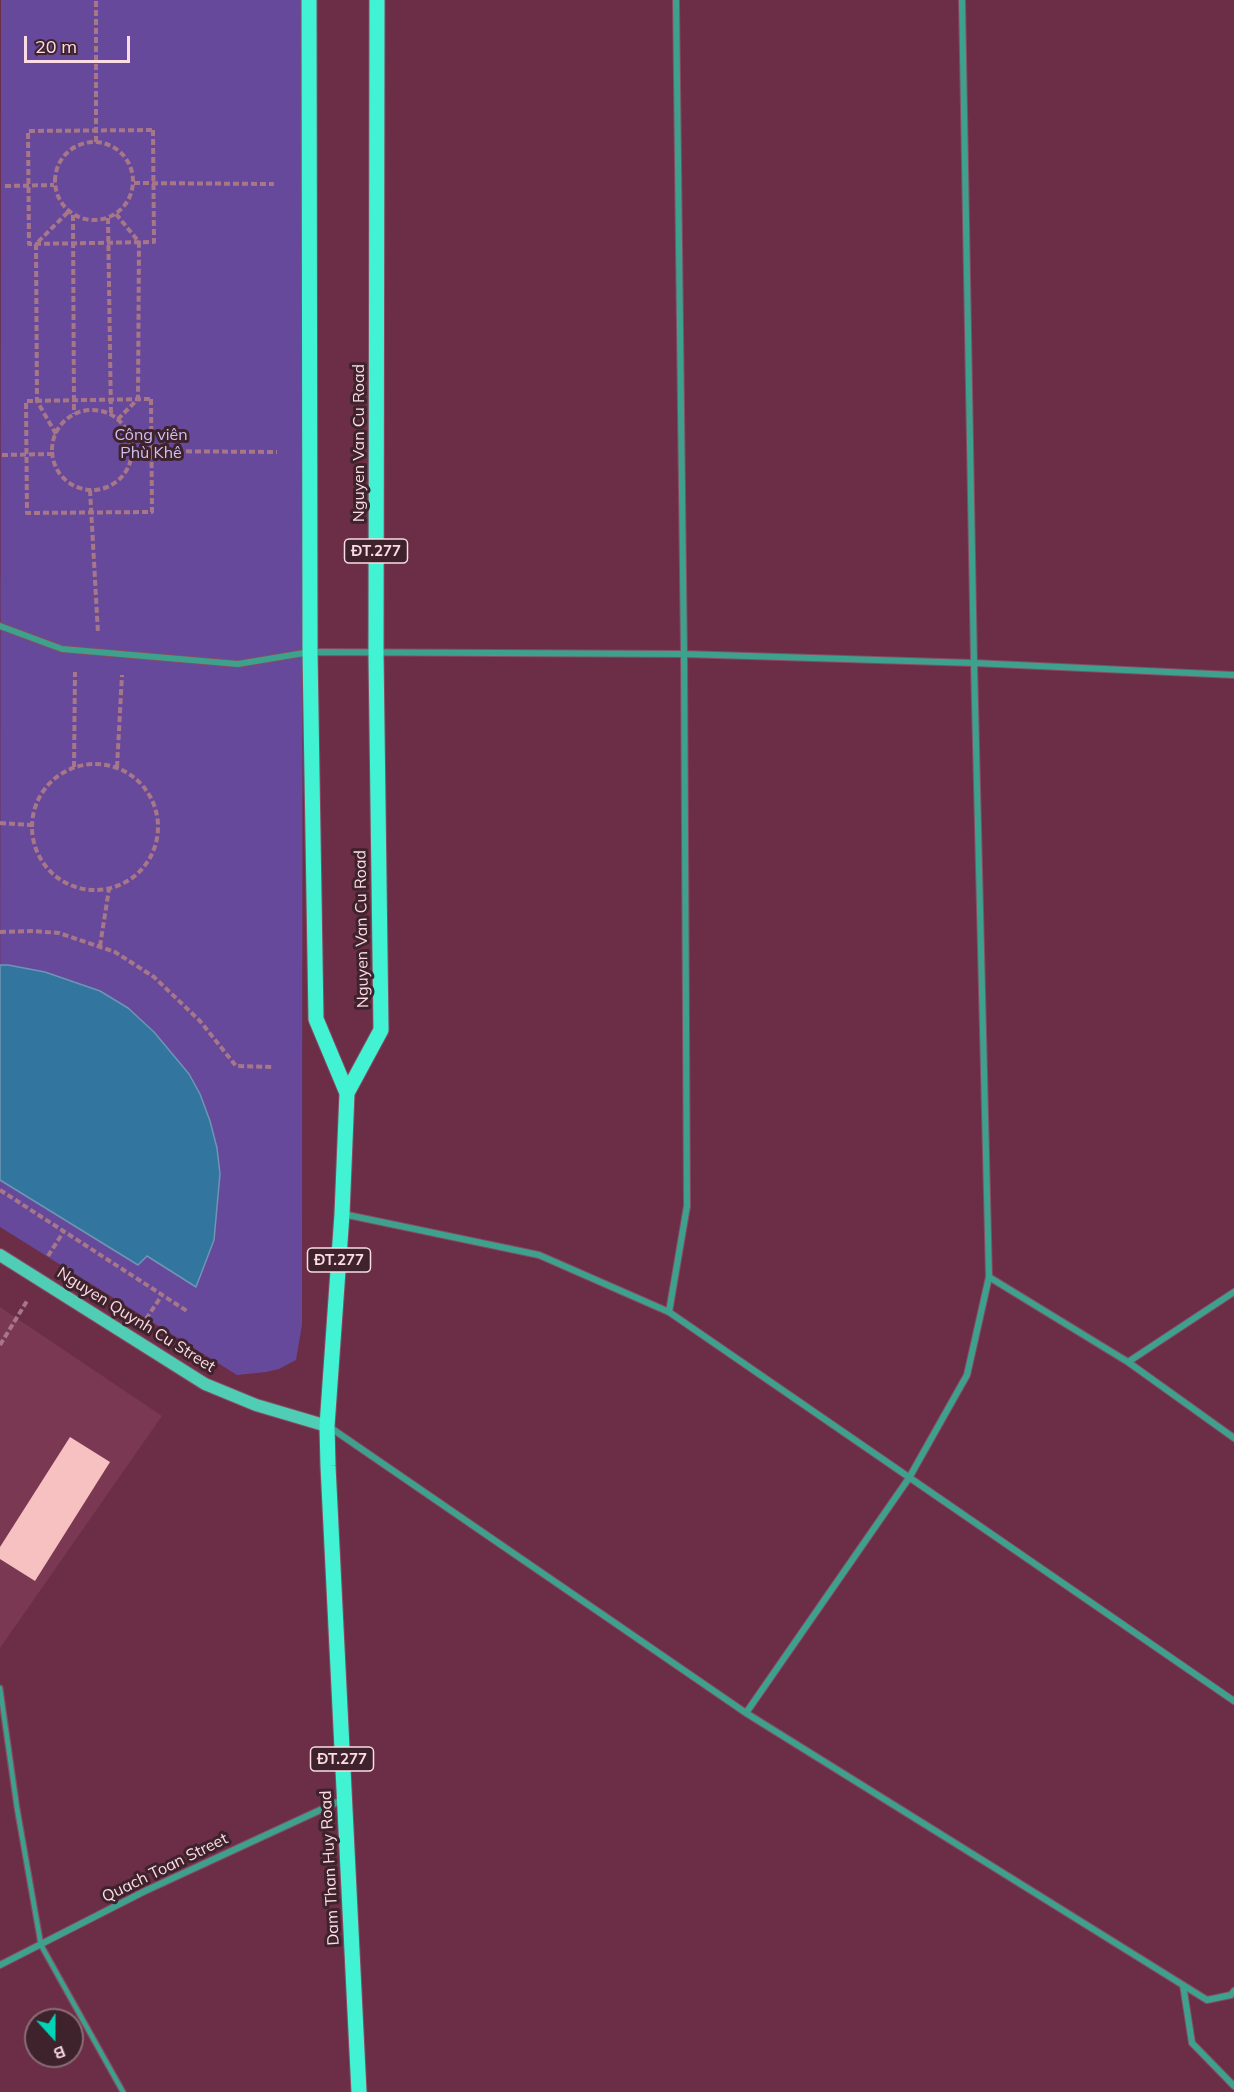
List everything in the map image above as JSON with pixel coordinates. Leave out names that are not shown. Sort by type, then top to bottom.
[{"type":"main road","name":"Nguyen Van Cu Road","points":[[309,0],[310,652],[316,1019],[347,1093],[342,1214],[327,1426]]},
{"type":"main road","name":"Nguyen Van Cu Road","points":[[347,1093],[381,1030],[376,653],[378,0]]},
{"type":"main road","name":"Dam Than Huy Road","points":[[327,1426],[327,1466],[359,2092]]},
{"type":"street","points":[[669,1312],[687,1206],[684,654],[676,0]]},
{"type":"street","points":[[746,1713],[909,1478],[966,1374],[989,1277],[974,663],[962,0]]},
{"type":"street","points":[[0,626],[62,649],[238,664],[310,652],[684,654],[974,663],[1234,675]]},
{"type":"street","points":[[342,1214],[539,1255],[669,1312],[1234,1701]]},
{"type":"street","name":"Nguyen Quynh Cu Street","points":[[0,1255],[206,1384],[256,1405],[327,1426]]},
{"type":"street","points":[[989,1277],[1128,1362],[1234,1438]]},
{"type":"street","points":[[1128,1362],[1234,1292]]},
{"type":"street","points":[[327,1426],[746,1713],[1207,2000],[1231,1995],[1234,1991]]},
{"type":"street","name":"Quach Toan Street","points":[[0,1965],[145,1891],[344,1798]]},
{"type":"street","points":[[1183,1985],[1192,2043],[1234,2086]]},
{"type":"lane","points":[[0,1688],[17,1808],[41,1945],[123,2092]]},
{"type":"path","points":[[96,0],[96,142]]},
{"type":"path","points":[[153,130],[153,183],[154,242],[29,244],[28,131],[153,130]]},
{"type":"path","points":[[89,141],[103,142],[116,148],[126,157],[134,183],[130,196],[123,208],[116,214],[97,221],[86,220],[70,213],[61,204],[54,185],[54,175],[57,165],[65,154],[76,145],[89,141]]},
{"type":"path","points":[[134,183],[274,184]]},
{"type":"path","points":[[5,186],[54,185]]},
{"type":"path","points":[[70,213],[74,415]]},
{"type":"path","points":[[56,434],[37,401],[36,244],[70,213]]},
{"type":"path","points":[[116,214],[139,242],[138,399],[117,420]]},
{"type":"path","points":[[108,218],[111,416]]},
{"type":"path","points":[[138,399],[151,399],[152,512],[27,513],[26,401],[138,399]]},
{"type":"path","points":[[88,411],[111,416],[117,420],[124,426],[130,438],[132,451],[129,465],[122,477],[105,488],[90,490],[66,481],[59,474],[52,454],[56,434],[63,423],[74,415],[88,411]]},
{"type":"path","points":[[132,451],[277,452]]},
{"type":"path","points":[[2,455],[52,454]]},
{"type":"path","points":[[90,490],[99,652]]},
{"type":"path","points":[[74,767],[75,650]]},
{"type":"path","points":[[117,767],[123,654]]},
{"type":"path","points":[[100,764],[117,767],[132,775],[150,794],[159,826],[154,852],[145,866],[125,883],[109,889],[78,888],[64,882],[42,862],[35,848],[32,825],[34,810],[44,789],[60,774],[74,767],[100,764]]},
{"type":"path","points":[[0,823],[32,825]]},
{"type":"path","points":[[100,946],[109,889]]},
{"type":"path","points":[[0,932],[59,933],[100,946],[133,962],[154,977],[200,1021],[236,1066],[274,1067]]},
{"type":"path","points":[[0,1190],[187,1311]]},
{"type":"path","points":[[44,1262],[64,1231]]},
{"type":"path","points":[[0,1346],[40,1280]]},
{"type":"path","points":[[143,1324],[162,1295]]},
{"type":"shaded area","points":[[0,1307],[162,1416],[0,1648]]},
{"type":"green space","name":"Công viên Phù Khê","points":[[1,0],[303,0],[302,1325],[296,1360],[279,1369],[266,1372],[237,1375],[0,1227]]},
{"type":"water","points":[[0,965],[45,972],[100,991],[128,1008],[154,1032],[189,1074],[200,1094],[210,1121],[217,1148],[220,1174],[214,1240],[196,1287],[147,1256],[138,1265],[0,1180]]},
{"type":"building","points":[[70,1437],[110,1462],[35,1581],[0,1559],[0,1547]]}]
